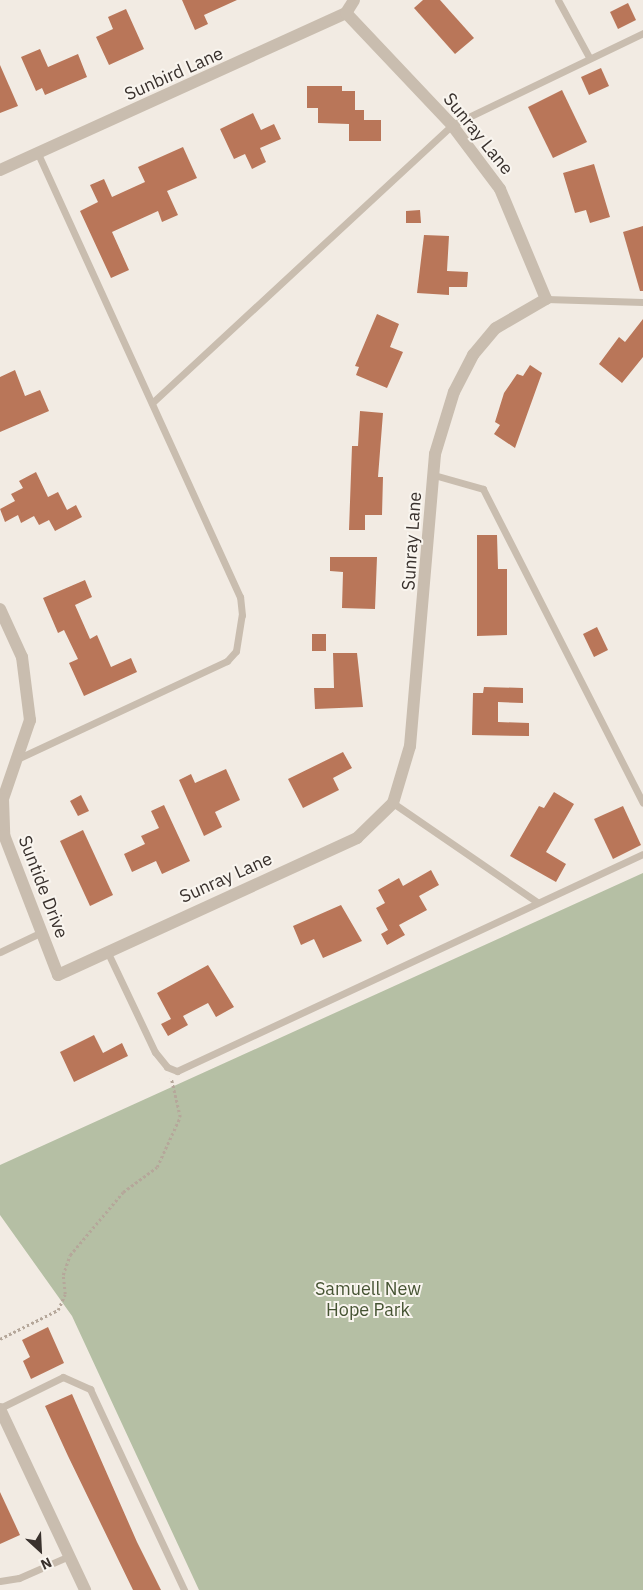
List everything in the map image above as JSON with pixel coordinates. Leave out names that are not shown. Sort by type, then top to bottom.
[{"type":"street","points":[[346,13],[354,0]]},
{"type":"street","name":"Sunray Lane","points":[[58,975],[106,951],[357,838],[393,803],[410,746],[435,454],[463,369],[496,328],[546,299],[500,189],[452,125],[346,13]]},
{"type":"street","name":"Sunbird Lane","points":[[0,170],[346,13]]},
{"type":"street","name":"Suntide Drive","points":[[0,610],[22,657],[30,720],[3,799],[4,835],[58,975]]},
{"type":"street","points":[[0,1408],[85,1590]]},
{"type":"lane","points":[[558,0],[589,57]]},
{"type":"lane","points":[[153,402],[452,125],[589,57],[643,33]]},
{"type":"lane","points":[[17,759],[199,676],[227,661],[236,651],[240,597],[153,402],[38,154]]},
{"type":"lane","points":[[546,299],[643,302]]},
{"type":"lane","points":[[434,475],[483,489],[643,803]]},
{"type":"lane","points":[[393,803],[537,902]]},
{"type":"lane","points":[[106,951],[155,1052],[167,1067],[177,1071],[643,854]]},
{"type":"lane","points":[[0,952],[42,932]]},
{"type":"lane","points":[[0,1408],[63,1377],[90,1389],[184,1590]]},
{"type":"lane","points":[[0,1581],[19,1578],[69,1556]]},
{"type":"path","points":[[0,1340],[58,1310],[65,1294],[63,1274],[70,1255],[123,1192],[157,1168],[180,1117],[167,1067]]},
{"type":"green space","name":"Samuell New Hope Park","points":[[643,873],[643,1590],[199,1590],[72,1316],[0,1215],[0,1165]]},
{"type":"building","points":[[182,0],[237,0],[204,15],[208,24],[195,30]]},
{"type":"building","points":[[423,0],[440,0],[474,38],[455,54],[414,8]]},
{"type":"building","points":[[628,3],[636,20],[618,29],[610,12]]},
{"type":"building","points":[[126,9],[144,49],[109,65],[96,37],[113,29],[108,17]]},
{"type":"building","points":[[40,49],[48,67],[78,54],[87,77],[45,95],[42,88],[36,91],[21,57]]},
{"type":"building","points":[[0,65],[18,106],[0,113]]},
{"type":"building","points":[[601,68],[609,86],[589,95],[581,77]]},
{"type":"building","points":[[307,86],[342,86],[342,91],[355,91],[355,110],[364,110],[364,120],[381,120],[381,141],[349,141],[349,124],[318,123],[318,108],[307,108]]},
{"type":"building","points":[[562,90],[587,142],[553,158],[528,107]]},
{"type":"building","points":[[253,113],[261,130],[274,124],[281,139],[260,148],[266,162],[252,169],[245,154],[234,159],[220,129]]},
{"type":"building","points":[[183,147],[197,178],[167,191],[178,215],[162,222],[158,211],[112,232],[129,270],[111,278],[80,211],[98,202],[90,185],[104,179],[112,197],[145,182],[138,167]]},
{"type":"building","points":[[594,164],[610,217],[590,223],[586,210],[575,213],[563,173]]},
{"type":"building","points":[[420,210],[421,223],[406,223],[406,211]]},
{"type":"building","points":[[643,226],[643,291],[640,291],[623,232]]},
{"type":"building","points":[[424,235],[449,236],[447,271],[468,272],[467,287],[449,287],[449,295],[417,293]]},
{"type":"building","points":[[377,314],[399,324],[390,347],[403,352],[387,388],[356,375],[359,367],[355,366]]},
{"type":"building","points":[[643,319],[643,357],[622,383],[599,364],[619,337],[625,342]]},
{"type":"building","points":[[530,365],[542,373],[515,448],[494,434],[500,425],[495,422],[504,393],[517,374],[523,376]]},
{"type":"building","points":[[15,370],[25,396],[40,390],[49,411],[0,432],[0,377]]},
{"type":"building","points":[[360,411],[383,413],[378,477],[383,477],[382,515],[365,515],[365,530],[349,530],[352,446],[358,446]]},
{"type":"building","points":[[36,472],[48,497],[58,492],[67,510],[76,505],[82,517],[55,531],[49,520],[39,525],[34,516],[21,523],[18,515],[5,522],[0,509],[15,501],[11,494],[23,488],[19,481]]},
{"type":"building","points":[[477,535],[497,535],[498,569],[507,569],[507,635],[477,636]]},
{"type":"building","points":[[330,557],[377,557],[375,609],[342,608],[343,572],[330,571]]},
{"type":"building","points":[[85,580],[92,597],[75,605],[90,639],[97,635],[111,667],[131,658],[137,672],[84,696],[69,663],[78,659],[64,630],[58,633],[43,598]]},
{"type":"building","points":[[597,627],[608,650],[594,657],[583,634]]},
{"type":"building","points":[[312,634],[326,634],[326,651],[312,651]]},
{"type":"building","points":[[333,653],[357,653],[363,707],[315,709],[314,688],[334,688]]},
{"type":"building","points":[[484,687],[523,688],[523,703],[498,702],[498,722],[529,723],[529,736],[472,735],[473,693],[483,693]]},
{"type":"building","points":[[343,752],[352,768],[333,778],[339,790],[303,808],[288,779]]},
{"type":"building","points":[[226,769],[240,800],[215,812],[222,827],[204,836],[179,780],[191,774],[195,783]]},
{"type":"building","points":[[554,792],[574,804],[546,852],[566,864],[556,882],[510,856],[539,806],[544,808]]},
{"type":"building","points":[[81,795],[89,811],[78,816],[70,801]]},
{"type":"building","points":[[164,805],[190,861],[162,874],[156,861],[132,872],[124,854],[145,844],[141,836],[159,828],[151,811]]},
{"type":"building","points":[[623,806],[641,845],[613,859],[594,819]]},
{"type":"building","points":[[83,830],[113,895],[90,906],[60,841]]},
{"type":"building","points":[[431,870],[439,885],[419,896],[427,910],[399,925],[405,935],[387,945],[381,934],[388,930],[376,908],[385,903],[378,890],[399,878],[403,886]]},
{"type":"building","points":[[341,905],[362,941],[323,958],[314,939],[301,945],[293,926]]},
{"type":"building","points":[[208,965],[234,1007],[216,1017],[208,1003],[183,1016],[188,1025],[168,1036],[161,1024],[171,1019],[157,993]]},
{"type":"building","points":[[94,1035],[103,1053],[122,1043],[128,1056],[74,1082],[60,1052]]},
{"type":"building","points":[[48,1327],[64,1363],[31,1379],[23,1361],[30,1357],[22,1340]]},
{"type":"building","points":[[72,1394],[137,1542],[161,1590],[133,1590],[45,1406]]},
{"type":"building","points":[[0,1492],[20,1535],[0,1544]]}]
